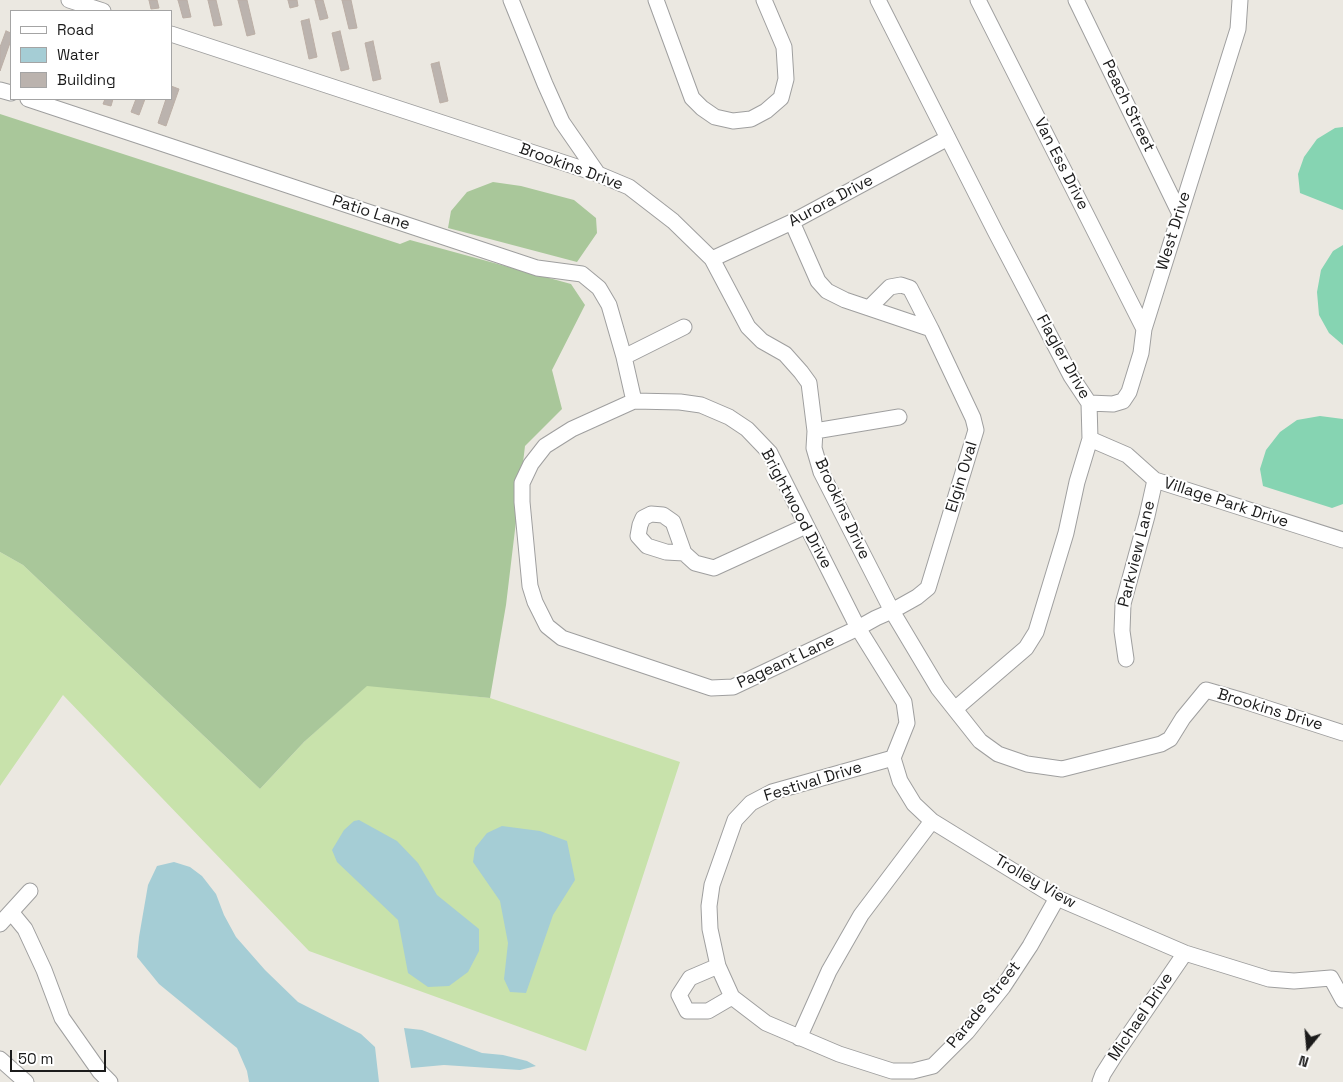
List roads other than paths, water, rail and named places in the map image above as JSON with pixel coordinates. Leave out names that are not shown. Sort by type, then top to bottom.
[{"type":"street","points":[[68,0],[100,10]]},
{"type":"street","points":[[511,0],[544,84],[562,122],[598,174]]},
{"type":"street","points":[[656,0],[692,98],[715,117],[733,121],[751,119],[766,111],[781,98],[786,79],[784,47],[764,0]]},
{"type":"street","name":"Flagler Drive","points":[[878,0],[1072,376],[1090,403],[1090,439],[1077,482],[1066,533],[1036,632],[1026,648],[955,710]]},
{"type":"street","name":"Van Ess Drive","points":[[978,0],[1144,329]]},
{"type":"street","name":"Peach Street","points":[[1076,0],[1179,212]]},
{"type":"street","name":"West Drive","points":[[1090,403],[1113,404],[1123,401],[1129,392],[1141,353],[1144,329],[1179,212],[1238,29],[1240,0]]},
{"type":"street","name":"Brookins Drive","points":[[172,34],[598,174],[629,187],[674,221],[712,259],[748,327],[762,341],[784,354],[809,383],[815,431],[814,448],[821,472],[892,612],[938,688],[980,741],[998,754],[1027,764],[1062,769],[1161,744],[1170,739],[1183,718],[1206,690],[1343,733]]},
{"type":"street","name":"Patio Lane","points":[[31,100],[536,268],[582,274],[599,288],[609,305],[634,401]]},
{"type":"street","name":"Aurora Drive","points":[[712,259],[792,222],[948,138]]},
{"type":"street","points":[[792,222],[818,281],[827,291],[845,300],[931,329]]},
{"type":"street","name":"Elgin Oval","points":[[869,308],[890,288],[901,285],[910,288],[973,418],[976,430],[928,588],[892,612]]},
{"type":"street","points":[[624,357],[684,327]]},
{"type":"street","name":"Brightwood Drive","points":[[562,638],[547,626],[535,602],[530,586],[522,483],[532,464],[545,446],[572,429],[634,401],[680,402],[701,405],[729,417],[747,429],[770,453],[858,628]]},
{"type":"street","points":[[815,431],[899,417]]},
{"type":"street","name":"Village Park Drive","points":[[1090,439],[1127,455],[1155,480],[1343,540]]},
{"type":"street","name":"Parkview Lane","points":[[1126,659],[1122,631],[1123,604],[1155,480]]},
{"type":"street","points":[[684,553],[695,563],[714,568],[806,526]]},
{"type":"street","name":"Pageant Lane","points":[[562,638],[711,688],[733,687],[892,612]]},
{"type":"street","points":[[858,628],[904,702],[907,723],[893,758]]},
{"type":"street","name":"Trolley View","points":[[893,758],[900,781],[914,804],[932,820],[1057,898],[1185,953],[1269,979],[1294,981],[1331,978],[1343,1000]]},
{"type":"street","name":"Festival Drive","points":[[800,1038],[766,1023],[732,997],[718,966],[710,929],[709,906],[712,885],[735,820],[751,803],[772,792],[893,758]]},
{"type":"street","points":[[800,1038],[829,971],[861,915],[932,820]]},
{"type":"street","points":[[0,924],[30,891]]},
{"type":"street","name":"Parade Street","points":[[800,1038],[839,1054],[892,1071],[913,1071],[933,1066],[967,1032],[1003,987],[1030,946],[1057,898]]},
{"type":"street","points":[[11,912],[25,929],[44,970],[62,1018],[100,1072],[110,1082]]},
{"type":"street","name":"Michael Drive","points":[[1100,1082],[1114,1056],[1185,953]]},
{"type":"street","points":[[718,966],[690,978],[679,995],[687,1011],[708,1010],[732,997]]},
{"type":"street","points":[[0,1059],[26,1082]]},
{"type":"water","points":[[359,820],[397,841],[418,863],[437,895],[479,929],[479,951],[468,972],[449,986],[428,987],[408,973],[398,920],[337,862],[332,850],[344,830],[354,821]]},
{"type":"water","points":[[502,826],[540,831],[567,841],[575,880],[553,915],[526,993],[510,992],[504,979],[508,943],[500,901],[473,862],[475,848],[487,833]]},
{"type":"water","points":[[174,862],[190,867],[202,876],[216,894],[224,915],[236,937],[265,970],[298,1002],[361,1034],[375,1047],[379,1082],[249,1082],[247,1071],[237,1048],[159,984],[137,957],[148,885],[157,866]]},
{"type":"water","points":[[404,1028],[422,1030],[482,1053],[503,1055],[527,1061],[536,1066],[520,1070],[444,1065],[411,1068]]}]
